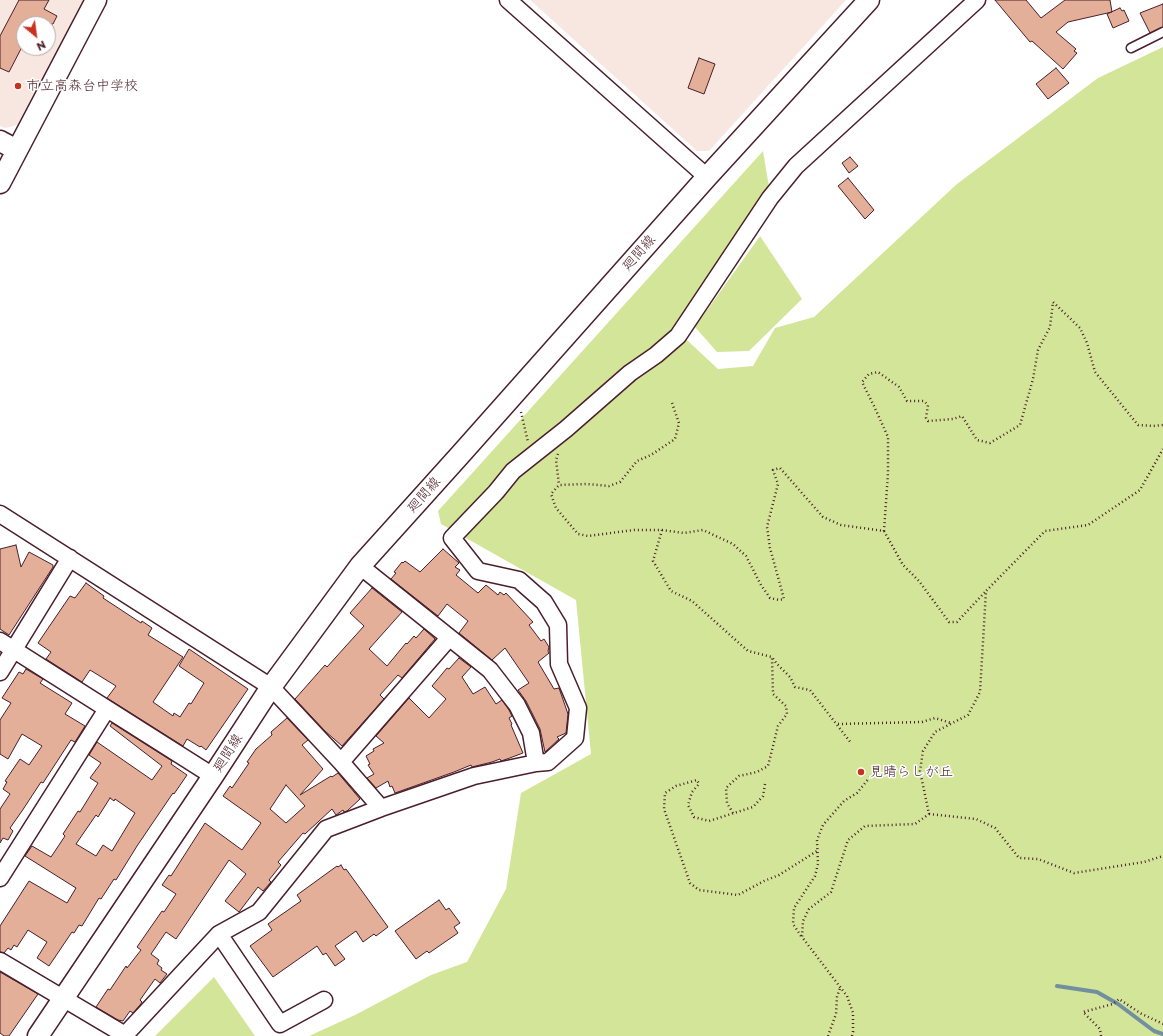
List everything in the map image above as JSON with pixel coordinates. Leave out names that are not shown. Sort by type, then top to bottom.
[{"type":"street","points":[[0,183],[96,0]]},
{"type":"street","points":[[508,0],[707,177]]},
{"type":"street","name":"廻間線","points":[[38,1036],[271,687],[360,566],[707,177],[869,0]]},
{"type":"street","points":[[0,961],[125,1035],[218,934],[259,912],[326,829],[381,808],[474,776],[536,763],[548,762],[575,738],[578,708],[559,664],[558,625],[544,602],[519,580],[478,571],[452,538],[496,492],[513,471],[566,429],[630,373],[656,355],[678,336],[770,198],[796,166],[977,0]]},
{"type":"street","points":[[0,141],[18,150]]},
{"type":"street","points":[[0,514],[271,687],[341,762],[381,808]]},
{"type":"street","points":[[0,672],[7,646],[70,558]]},
{"type":"street","points":[[360,566],[490,670],[517,705],[531,733],[536,763]]},
{"type":"street","points":[[341,762],[449,638]]},
{"type":"street","points":[[7,646],[213,776]]},
{"type":"street","points":[[0,878],[107,709]]},
{"type":"street","points":[[218,934],[280,1024],[324,1000]]},
{"type":"lane","points":[[1131,48],[1163,32]]},
{"type":"path","points":[[1163,425],[1138,425],[1095,372],[1087,343],[1080,328],[1053,302],[1050,327],[1038,350],[1033,379],[1020,425],[990,443],[978,440],[962,416],[953,419],[928,421],[926,418],[928,406],[924,401],[907,401],[899,387],[878,372],[869,374],[862,382],[888,437],[888,473],[884,531],[902,565],[919,581],[948,622],[957,622],[1044,531],[1088,525],[1140,490],[1163,449]]},
{"type":"path","points":[[510,399],[520,409],[532,456]]},
{"type":"path","points":[[672,403],[679,422],[675,439],[651,455],[637,461],[620,482],[609,486],[587,484],[559,485],[551,494],[556,508],[578,534],[588,536],[634,530],[662,530],[684,533],[704,530],[733,544],[746,556],[761,585],[770,598],[779,600],[784,599],[770,548],[767,527],[778,484],[773,470],[780,468],[823,517],[841,525],[884,531]]},
{"type":"path","points":[[559,485],[556,460],[566,429]]},
{"type":"path","points":[[662,530],[653,561],[672,591],[692,601],[748,651],[772,657],[790,677],[795,687],[810,690],[851,743]]},
{"type":"path","points":[[929,814],[920,771],[923,751],[935,732],[968,715],[980,692],[986,591]]},
{"type":"path","points":[[733,813],[726,803],[726,788],[740,776],[757,772],[768,766],[778,726],[787,714],[786,706],[773,694],[772,657]]},
{"type":"path","points":[[837,724],[922,722],[935,718],[951,723]]},
{"type":"path","points":[[852,1036],[853,1013],[847,996],[802,938],[793,924],[794,908],[815,876],[818,864],[817,840],[823,825],[844,801],[857,793],[870,777]]},
{"type":"path","points":[[765,784],[763,796],[753,807],[709,821],[694,817],[688,805],[692,792],[699,784],[698,780],[676,786],[665,793],[664,809],[690,884],[700,890],[738,895],[764,881],[780,875],[817,851]]},
{"type":"path","points":[[802,938],[802,920],[809,909],[831,892],[848,840],[865,826],[915,824],[929,814],[976,819],[995,828],[1019,858],[1038,859],[1074,873],[1144,862],[1163,856]]},
{"type":"path","points":[[828,1036],[836,1014],[837,998],[840,988]]},
{"type":"path","points":[[1101,1036],[1100,1029],[1083,1012],[1112,1004],[1119,999],[1140,1013],[1163,1024]]},
{"type":"shaded area","name":"市立高森台中学校","points":[[0,0],[83,0],[56,51],[56,16],[16,16],[16,56],[53,56],[17,125],[5,128],[0,126]]},
{"type":"shaded area","points":[[530,0],[846,0],[709,151],[697,151]]},
{"type":"green space","points":[[1163,47],[1163,1036],[309,1036],[355,1015],[431,975],[467,962],[506,889],[521,793],[591,754],[576,600],[441,524],[438,511],[763,151],[769,187],[675,329],[718,369],[753,366],[775,328],[814,317],[957,184],[1098,78]]},
{"type":"green space","points":[[760,236],[802,299],[749,351],[717,352],[695,327]]},
{"type":"green space","points":[[214,977],[255,1036],[155,1036]]},
{"type":"building","points":[[19,0],[49,0],[44,9],[57,16],[56,18],[56,16],[16,16],[16,56],[17,56],[9,72],[0,68],[0,36]]},
{"type":"building","points":[[995,0],[1026,0],[1041,18],[1065,0],[1110,0],[1112,12],[1068,22],[1056,32],[1076,49],[1074,51],[1077,53],[1063,69],[1032,41],[1030,42]]},
{"type":"building","points":[[1163,4],[1163,27],[1150,33],[1140,13]]},
{"type":"building","points":[[1120,8],[1122,11],[1124,10],[1129,21],[1113,28],[1107,14]]},
{"type":"building","points":[[699,58],[715,64],[704,94],[688,88]]},
{"type":"building","points":[[1056,68],[1069,83],[1048,99],[1036,84]]},
{"type":"building","points":[[850,157],[858,166],[849,173],[842,163]]},
{"type":"building","points":[[848,178],[874,210],[865,219],[838,186]]},
{"type":"building","points":[[16,545],[21,567],[29,552],[53,565],[53,567],[9,635],[0,629],[0,549]]},
{"type":"building","points":[[443,549],[459,563],[455,567],[460,570],[456,575],[478,593],[486,585],[498,595],[500,592],[504,595],[506,593],[533,622],[529,625],[541,641],[544,639],[549,647],[549,653],[538,662],[554,689],[559,688],[568,714],[566,733],[557,737],[559,739],[545,752],[540,729],[526,701],[518,690],[529,683],[505,648],[492,660],[459,633],[468,621],[447,604],[438,616],[391,579],[396,573],[394,572],[402,562],[403,563],[405,561],[420,572]]},
{"type":"building","points":[[86,583],[104,596],[103,598],[141,623],[142,621],[152,628],[148,635],[183,657],[153,702],[173,716],[174,713],[180,717],[189,703],[191,704],[204,683],[179,666],[189,649],[248,689],[206,750],[187,739],[183,746],[107,698],[116,686],[90,670],[82,682],[46,659],[51,652],[38,643],[70,596],[75,598]]},
{"type":"building","points":[[372,588],[402,612],[369,649],[387,666],[406,643],[407,644],[414,636],[416,638],[424,629],[435,639],[402,678],[398,675],[380,695],[384,699],[342,746],[325,731],[295,699],[325,665],[327,667],[364,626],[350,613]]},
{"type":"building","points":[[459,658],[471,667],[462,677],[473,694],[485,687],[496,704],[502,700],[509,710],[512,716],[509,718],[512,724],[511,725],[523,753],[501,761],[500,759],[472,767],[471,765],[395,793],[392,786],[390,787],[388,781],[376,788],[367,778],[374,774],[368,765],[370,764],[366,756],[374,751],[373,749],[384,743],[376,736],[409,698],[429,718],[446,699],[432,686],[447,668],[449,669]]},
{"type":"building","points":[[26,669],[43,679],[40,683],[72,703],[65,714],[85,726],[75,742],[71,740],[43,783],[41,782],[10,828],[13,831],[8,840],[3,838],[0,843],[0,809],[10,794],[3,789],[7,782],[5,781],[20,759],[29,765],[42,746],[22,734],[8,759],[0,754],[0,720],[11,703],[2,698],[19,672],[23,674]]},
{"type":"building","points":[[287,718],[308,740],[302,745],[323,769],[300,795],[338,773],[360,799],[347,811],[344,812],[343,810],[336,815],[332,809],[305,834],[303,833],[278,862],[281,865],[269,880],[271,882],[263,891],[258,887],[239,912],[225,901],[246,874],[229,860],[176,939],[166,932],[151,954],[159,960],[157,964],[162,968],[161,970],[167,974],[160,983],[155,979],[140,1000],[142,1002],[133,1013],[130,1011],[123,1021],[118,1020],[96,1007],[108,989],[110,990],[126,966],[127,968],[141,950],[137,947],[162,911],[164,912],[176,894],[162,885],[169,875],[171,876],[205,823],[242,850],[261,823],[223,796],[230,786],[232,788],[249,763],[247,762],[256,749],[272,735],[271,732]],"holes":[[[286,785],[305,806],[286,823],[270,809]]]},
{"type":"building","points":[[112,723],[172,761],[171,764],[187,775],[137,846],[116,880],[114,879],[101,899],[99,898],[82,926],[79,925],[74,933],[72,932],[49,966],[37,958],[47,942],[28,930],[17,947],[14,945],[11,950],[8,948],[4,953],[0,952],[0,926],[29,881],[67,903],[76,888],[25,856],[32,846],[51,857],[65,836],[63,834],[78,811],[80,812],[98,783],[90,778],[101,763],[89,755],[97,742],[152,780],[162,766],[110,726]],"holes":[[[110,798],[114,801],[115,799],[135,813],[112,851],[103,845],[96,856],[76,844],[96,815],[98,817]]]},
{"type":"building","points":[[341,865],[344,870],[346,869],[388,927],[376,936],[374,934],[363,942],[356,931],[335,946],[345,959],[335,966],[326,953],[323,955],[317,946],[273,977],[250,946],[272,930],[268,924],[301,901],[297,895],[337,866],[338,867]]},
{"type":"building","points":[[439,900],[446,910],[449,908],[460,923],[454,927],[458,933],[429,953],[427,951],[416,959],[395,931]]},
{"type":"building","points":[[0,972],[38,994],[9,1036],[4,1036],[0,1033]]},
{"type":"waterway","points":[[1057,986],[1097,992],[1118,1004],[1154,1031],[1163,1034]]},
{"type":"place","name":"市立高森台中学校","points":[[18,86]]},
{"type":"place","name":"見晴らしが丘","points":[[861,772]]}]
